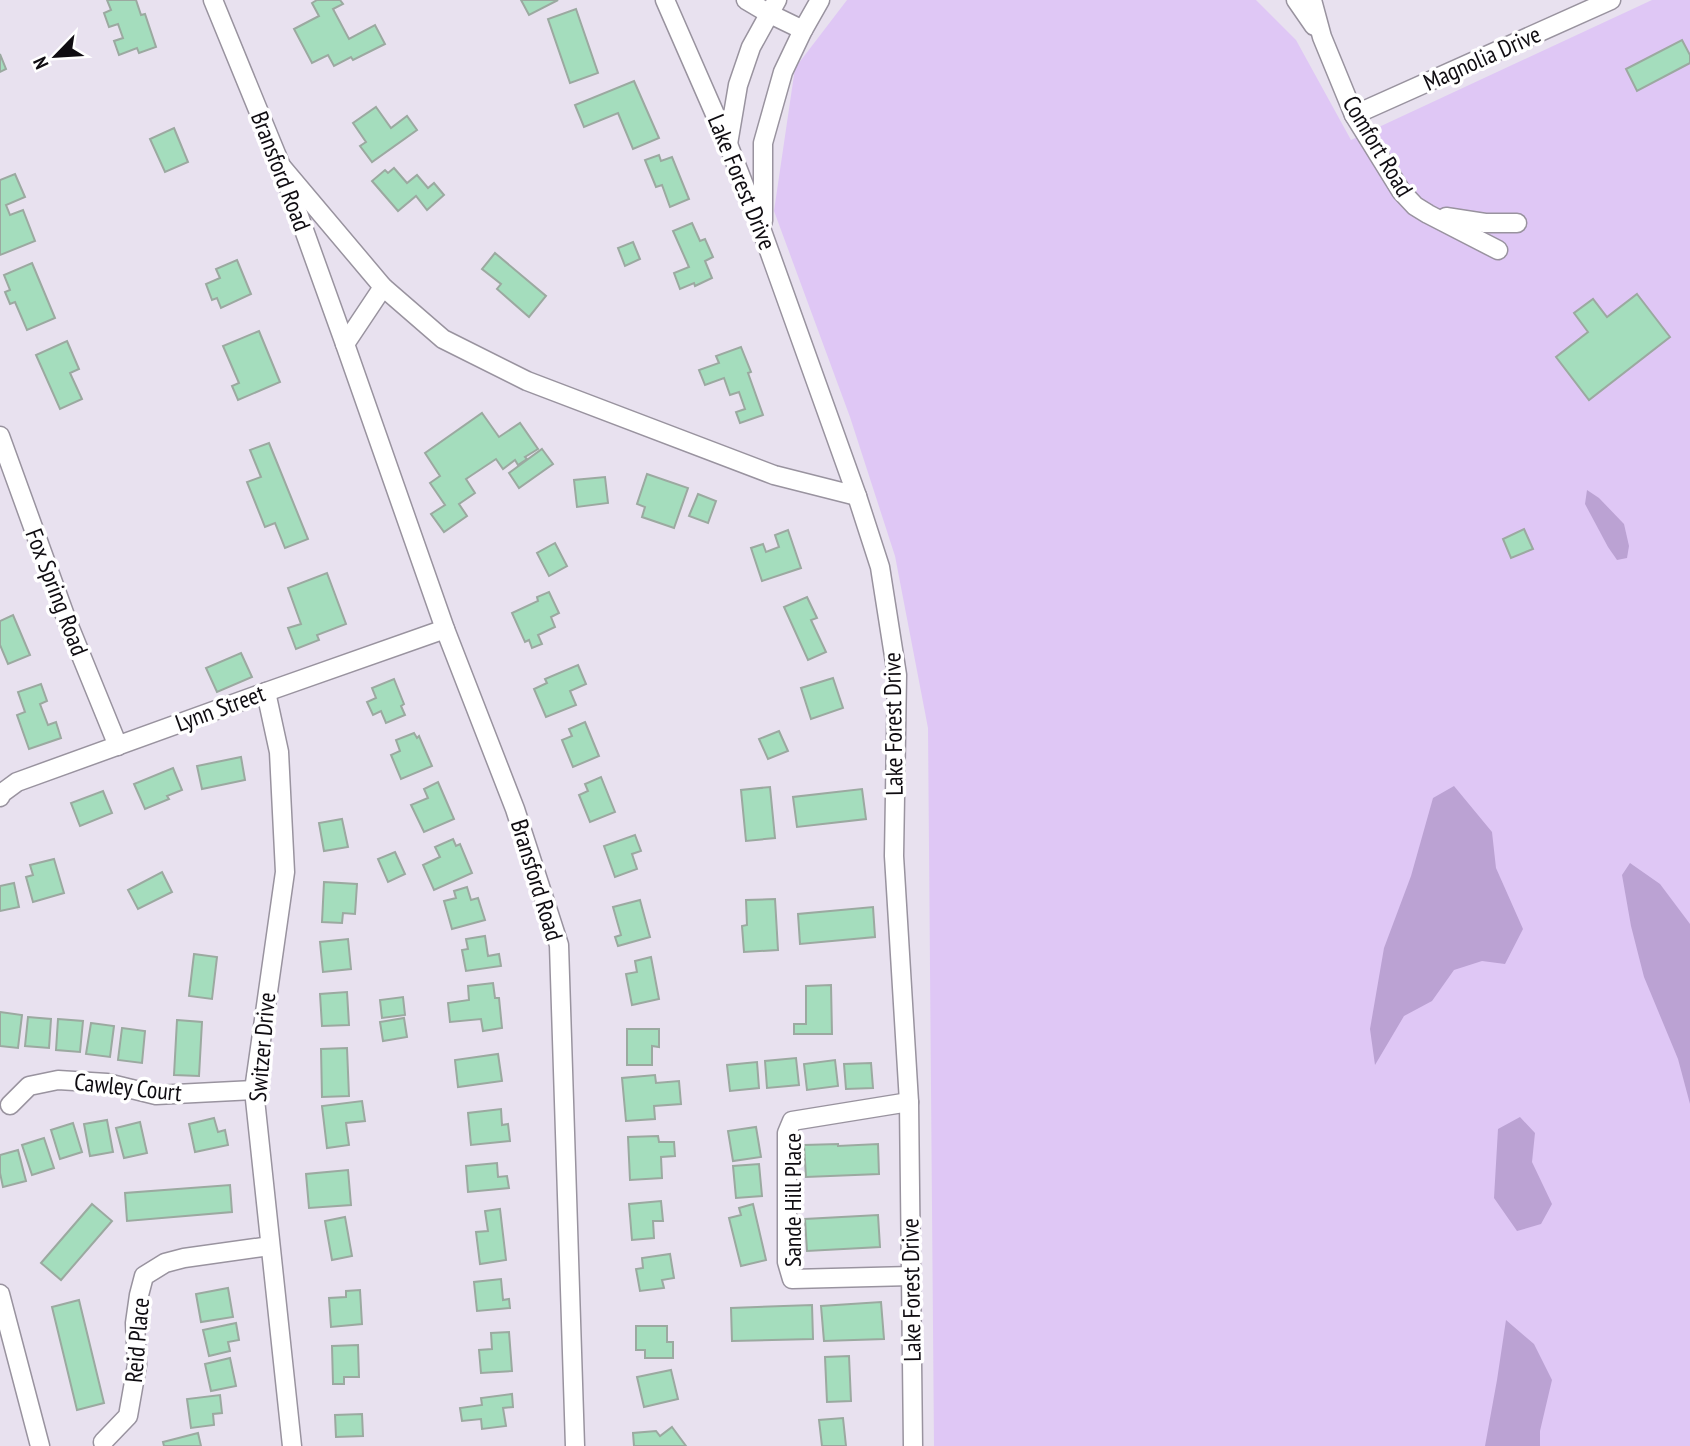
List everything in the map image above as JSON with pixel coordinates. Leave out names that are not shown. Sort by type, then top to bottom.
[{"type":"street","name":"Bransford Road","points":[[213,0],[281,166],[445,629],[515,809],[559,946],[575,1446]]},
{"type":"street","name":"Lake Forest Drive","points":[[665,0],[728,144],[762,231],[880,567],[897,674],[894,856],[909,1102],[913,1446]]},
{"type":"street","points":[[746,0],[772,7],[803,30]]},
{"type":"street","points":[[762,231],[763,143],[783,72],[820,0]]},
{"type":"street","name":"Comfort Road","points":[[1296,0],[1322,37]]},
{"type":"street","name":"Comfort Road","points":[[1312,0],[1322,37],[1354,115],[1401,191],[1415,206],[1498,250]]},
{"type":"street","name":"Magnolia Drive","points":[[1354,115],[1611,0]]},
{"type":"street","points":[[728,144],[738,85],[751,47],[772,7]]},
{"type":"street","points":[[281,166],[383,287],[443,339],[527,381],[774,475],[857,496]]},
{"type":"street","points":[[1429,214],[1471,221],[1517,223]]},
{"type":"street","points":[[345,344],[383,287]]},
{"type":"street","name":"Fox Spring Road","points":[[0,436],[67,621],[118,746]]},
{"type":"street","name":"Lynn Street","points":[[0,797],[17,782],[445,629]]},
{"type":"street","name":"Switzer Drive","points":[[266,692],[279,752],[285,872],[254,1090],[292,1446]]},
{"type":"street","name":"Cawley Court","points":[[10,1105],[29,1086],[58,1080],[107,1083],[156,1095],[254,1090]]},
{"type":"street","name":"Sande Hill Place","points":[[909,1102],[792,1121],[787,1132],[787,1262],[792,1279],[911,1276]]},
{"type":"street","name":"Reid Place","points":[[103,1442],[128,1416],[137,1365],[135,1323],[144,1276],[165,1263],[184,1258],[270,1246]]},
{"type":"street","points":[[0,1294],[40,1446]]},
{"type":"shaded area","points":[[847,0],[1256,0],[1296,40],[1351,140],[1652,0],[1690,0],[1690,1446],[934,1446],[928,728],[895,556],[850,417],[774,211],[795,68]]},
{"type":"shaded area","points":[[1587,490],[1599,498],[1624,524],[1629,546],[1627,558],[1617,560],[1608,547],[1585,504]]},
{"type":"shaded area","points":[[1454,786],[1492,832],[1496,868],[1523,929],[1505,964],[1482,961],[1454,970],[1432,1001],[1404,1016],[1375,1065],[1370,1029],[1384,948],[1411,876],[1433,798]]},
{"type":"shaded area","points":[[1630,863],[1660,884],[1690,924],[1690,1104],[1678,1059],[1644,977],[1631,926],[1622,875]]},
{"type":"shaded area","points":[[1520,1117],[1535,1133],[1532,1162],[1552,1204],[1541,1224],[1517,1231],[1494,1198],[1498,1129]]},
{"type":"shaded area","points":[[1506,1320],[1534,1344],[1552,1380],[1540,1431],[1540,1446],[1485,1446]]},
{"type":"building","points":[[107,0],[136,0],[141,15],[145,14],[156,47],[139,53],[137,48],[119,55],[114,41],[123,38],[118,24],[109,27],[104,13],[111,10]]},
{"type":"building","points":[[317,0],[340,0],[343,4],[333,9],[349,39],[375,25],[385,44],[334,66],[328,55],[312,63],[294,29],[319,16],[312,3]]},
{"type":"building","points":[[521,0],[558,0],[529,15]]},
{"type":"building","points":[[576,9],[598,73],[570,83],[548,19]]},
{"type":"building","points":[[1682,40],[1690,55],[1690,63],[1637,91],[1626,69]]},
{"type":"building","points":[[0,54],[6,69],[0,72]]},
{"type":"building","points":[[634,81],[659,138],[633,149],[618,113],[584,127],[575,105]]},
{"type":"building","points":[[376,107],[391,128],[407,116],[417,130],[372,162],[360,146],[366,142],[353,123]]},
{"type":"building","points":[[174,128],[188,162],[165,172],[150,139]]},
{"type":"building","points":[[659,155],[661,161],[672,157],[689,199],[670,207],[662,185],[656,187],[645,160]]},
{"type":"building","points":[[394,168],[407,183],[417,175],[428,188],[434,183],[444,195],[427,210],[416,196],[398,211],[372,181],[385,170],[388,173]]},
{"type":"building","points":[[15,174],[25,197],[6,205],[10,215],[23,210],[35,241],[0,255],[0,180]]},
{"type":"building","points":[[692,223],[700,241],[705,239],[713,257],[705,261],[712,278],[680,289],[674,273],[689,267],[673,231]]},
{"type":"building","points":[[633,242],[640,259],[625,266],[618,248]]},
{"type":"building","points":[[495,253],[546,296],[529,317],[497,289],[501,284],[482,269]]},
{"type":"building","points":[[237,260],[251,294],[221,308],[217,298],[212,300],[206,284],[220,278],[216,269]]},
{"type":"building","points":[[32,263],[55,318],[27,330],[15,302],[10,304],[5,292],[10,290],[4,275]]},
{"type":"building","points":[[1637,294],[1670,337],[1589,400],[1556,357],[1588,332],[1574,313],[1593,299],[1607,317]]},
{"type":"building","points":[[259,331],[280,382],[238,400],[232,386],[239,383],[223,346]]},
{"type":"building","points":[[67,341],[79,369],[70,373],[82,399],[60,409],[36,355]]},
{"type":"building","points":[[741,347],[763,415],[740,423],[736,412],[745,409],[739,392],[730,395],[724,378],[705,385],[699,370],[719,363],[716,356]]},
{"type":"building","points":[[482,413],[499,437],[520,423],[538,449],[518,465],[515,460],[503,469],[496,459],[466,479],[475,493],[459,504],[467,516],[444,532],[431,514],[445,505],[430,483],[440,476],[425,453]]},
{"type":"building","points":[[269,443],[308,539],[285,548],[275,523],[265,527],[247,482],[261,477],[250,450]]},
{"type":"building","points":[[542,449],[553,464],[519,488],[509,473]]},
{"type":"building","points":[[647,474],[688,488],[674,528],[642,517],[645,507],[637,504]]},
{"type":"building","points":[[605,477],[608,503],[577,507],[574,480]]},
{"type":"building","points":[[698,494],[716,501],[708,523],[689,516]]},
{"type":"building","points":[[1524,529],[1533,549],[1511,558],[1503,539]]},
{"type":"building","points":[[788,530],[801,568],[762,581],[751,548],[763,544],[766,552],[779,547],[775,535]]},
{"type":"building","points":[[555,543],[567,566],[549,576],[537,553]]},
{"type":"building","points":[[327,573],[346,624],[317,635],[319,640],[296,649],[288,628],[301,624],[288,588]]},
{"type":"building","points":[[549,592],[559,613],[551,617],[555,627],[538,635],[542,644],[532,648],[529,640],[525,642],[512,613],[538,601],[537,597]]},
{"type":"building","points":[[807,597],[817,618],[811,620],[826,652],[808,660],[784,607]]},
{"type":"building","points":[[13,615],[30,655],[8,664],[0,645],[0,621]]},
{"type":"building","points":[[241,653],[252,677],[217,692],[206,668]]},
{"type":"building","points":[[578,665],[586,684],[570,691],[576,705],[546,717],[534,689],[547,683],[545,679]]},
{"type":"building","points":[[833,678],[843,708],[811,719],[801,688]]},
{"type":"building","points":[[394,679],[404,704],[401,706],[405,715],[386,723],[381,711],[373,715],[367,702],[376,698],[372,688]]},
{"type":"building","points":[[41,684],[47,701],[40,704],[48,725],[56,722],[61,738],[29,749],[17,715],[25,712],[18,692]]},
{"type":"building","points":[[585,722],[599,756],[573,767],[562,740],[572,736],[569,729]]},
{"type":"building","points":[[779,731],[788,751],[768,759],[759,739]]},
{"type":"building","points":[[414,733],[417,738],[419,736],[432,766],[401,779],[391,755],[400,751],[396,740]]},
{"type":"building","points":[[241,757],[245,780],[202,789],[197,766]]},
{"type":"building","points":[[173,768],[182,790],[145,809],[134,784]]},
{"type":"building","points":[[601,777],[615,812],[590,822],[579,795],[588,791],[585,784]]},
{"type":"building","points":[[438,782],[454,819],[424,832],[411,805],[428,798],[424,789]]},
{"type":"building","points":[[770,787],[775,838],[746,841],[741,790]]},
{"type":"building","points":[[862,789],[866,819],[797,827],[793,797]]},
{"type":"building","points":[[103,791],[112,813],[80,826],[71,803]]},
{"type":"building","points":[[342,819],[348,847],[324,851],[319,823]]},
{"type":"building","points":[[635,835],[641,851],[632,854],[637,869],[615,877],[604,846]]},
{"type":"building","points":[[453,839],[456,846],[460,844],[472,873],[434,890],[423,865],[440,857],[435,847]]},
{"type":"building","points":[[395,852],[405,874],[388,882],[378,859]]},
{"type":"building","points":[[54,859],[64,893],[33,902],[26,877],[33,875],[30,865]]},
{"type":"building","points":[[162,872],[172,892],[138,909],[128,890]]},
{"type":"building","points":[[324,882],[357,884],[355,914],[343,913],[342,923],[322,922]]},
{"type":"building","points":[[14,883],[19,907],[0,911],[0,886]]},
{"type":"building","points":[[467,887],[471,900],[478,898],[485,920],[452,929],[444,901],[456,898],[454,891]]},
{"type":"building","points":[[775,899],[778,950],[744,952],[742,926],[747,925],[746,900]]},
{"type":"building","points":[[640,900],[650,937],[618,946],[615,937],[621,935],[613,907]]},
{"type":"building","points":[[873,907],[875,937],[800,944],[798,914]]},
{"type":"building","points":[[485,936],[488,956],[499,954],[501,966],[466,971],[462,950],[468,949],[466,939]]},
{"type":"building","points":[[348,939],[351,969],[323,972],[320,942]]},
{"type":"building","points":[[194,954],[217,957],[212,999],[189,996]]},
{"type":"building","points":[[651,957],[659,999],[632,1005],[626,974],[637,972],[635,961]]},
{"type":"building","points":[[493,983],[495,998],[499,998],[502,1028],[483,1031],[481,1019],[450,1022],[448,1003],[469,1000],[468,986]]},
{"type":"building","points":[[831,985],[832,1034],[794,1034],[794,1024],[806,1024],[806,986]]},
{"type":"building","points":[[347,992],[349,1025],[322,1026],[320,994]]},
{"type":"building","points":[[403,997],[405,1015],[382,1018],[380,1000]]},
{"type":"building","points":[[0,1012],[22,1015],[18,1048],[0,1046]]},
{"type":"building","points":[[28,1017],[51,1019],[49,1048],[25,1046]]},
{"type":"building","points":[[404,1018],[407,1037],[383,1041],[380,1022]]},
{"type":"building","points":[[58,1019],[83,1021],[80,1052],[56,1050]]},
{"type":"building","points":[[177,1020],[202,1022],[199,1076],[174,1075]]},
{"type":"building","points":[[91,1023],[114,1026],[110,1057],[86,1054]]},
{"type":"building","points":[[122,1028],[145,1031],[142,1063],[118,1060]]},
{"type":"building","points":[[627,1029],[659,1029],[659,1047],[652,1046],[652,1065],[627,1065]]},
{"type":"building","points":[[347,1048],[349,1096],[322,1097],[321,1049]]},
{"type":"building","points":[[498,1054],[502,1081],[458,1087],[455,1060]]},
{"type":"building","points":[[796,1058],[799,1085],[767,1088],[765,1061]]},
{"type":"building","points":[[835,1060],[838,1086],[807,1090],[804,1064]]},
{"type":"building","points":[[757,1062],[759,1088],[730,1091],[727,1065]]},
{"type":"building","points":[[871,1063],[873,1088],[846,1089],[844,1064]]},
{"type":"building","points":[[655,1075],[656,1083],[679,1081],[681,1104],[654,1106],[655,1119],[626,1121],[622,1078]]},
{"type":"building","points":[[362,1101],[365,1121],[346,1123],[349,1145],[327,1148],[322,1106]]},
{"type":"building","points":[[501,1109],[502,1125],[508,1124],[510,1141],[471,1145],[468,1113]]},
{"type":"building","points":[[214,1118],[218,1132],[225,1130],[228,1145],[195,1152],[189,1124]]},
{"type":"building","points":[[107,1120],[113,1152],[90,1156],[84,1124]]},
{"type":"building","points":[[140,1122],[147,1153],[124,1158],[116,1128]]},
{"type":"building","points":[[73,1123],[82,1152],[60,1159],[51,1130]]},
{"type":"building","points":[[756,1127],[761,1157],[733,1161],[728,1131]]},
{"type":"building","points":[[658,1136],[659,1142],[674,1142],[675,1156],[661,1157],[662,1178],[630,1180],[628,1137]]},
{"type":"building","points":[[44,1138],[54,1168],[32,1175],[22,1145]]},
{"type":"building","points":[[878,1144],[879,1174],[806,1177],[804,1145]]},
{"type":"building","points":[[18,1150],[26,1181],[3,1187],[0,1155]]},
{"type":"building","points":[[497,1163],[498,1177],[507,1176],[509,1188],[468,1192],[466,1166]]},
{"type":"building","points":[[759,1164],[762,1196],[736,1198],[733,1166]]},
{"type":"building","points":[[348,1170],[351,1205],[309,1208],[306,1174]]},
{"type":"building","points":[[230,1185],[232,1212],[127,1221],[125,1193]]},
{"type":"building","points":[[661,1201],[663,1221],[653,1221],[654,1238],[632,1240],[629,1204]]},
{"type":"building","points":[[92,1204],[112,1221],[61,1280],[41,1263]]},
{"type":"building","points":[[753,1204],[766,1260],[741,1266],[729,1218],[741,1215],[739,1208]]},
{"type":"building","points":[[500,1209],[506,1260],[480,1264],[476,1232],[488,1231],[485,1211]]},
{"type":"building","points":[[878,1215],[880,1247],[807,1251],[805,1219]]},
{"type":"building","points":[[345,1217],[352,1256],[332,1260],[325,1221]]},
{"type":"building","points":[[670,1254],[674,1278],[662,1280],[664,1288],[640,1291],[636,1269],[643,1268],[642,1258]]},
{"type":"building","points":[[501,1279],[503,1300],[509,1299],[510,1308],[477,1311],[474,1282]]},
{"type":"building","points":[[228,1288],[233,1317],[201,1322],[196,1294]]},
{"type":"building","points":[[360,1290],[362,1324],[331,1327],[329,1298],[346,1297],[346,1291]]},
{"type":"building","points":[[79,1300],[104,1403],[77,1410],[52,1307]]},
{"type":"building","points":[[881,1302],[884,1339],[824,1341],[821,1306]]},
{"type":"building","points":[[812,1305],[813,1339],[732,1341],[731,1308]]},
{"type":"building","points":[[236,1323],[239,1340],[228,1342],[230,1351],[209,1356],[203,1330]]},
{"type":"building","points":[[636,1326],[667,1326],[667,1342],[673,1342],[673,1358],[645,1358],[645,1350],[636,1350]]},
{"type":"building","points":[[509,1332],[512,1371],[481,1373],[479,1350],[492,1349],[491,1333]]},
{"type":"building","points":[[358,1345],[359,1377],[344,1377],[344,1384],[333,1384],[332,1346]]},
{"type":"building","points":[[849,1356],[851,1401],[827,1402],[825,1357]]},
{"type":"building","points":[[230,1358],[236,1386],[211,1391],[205,1364]]},
{"type":"building","points":[[671,1370],[678,1399],[644,1407],[637,1377]]},
{"type":"building","points":[[512,1394],[513,1407],[503,1408],[506,1426],[482,1429],[481,1419],[462,1421],[460,1408],[482,1405],[481,1398]]},
{"type":"building","points":[[220,1395],[222,1413],[213,1414],[214,1425],[191,1428],[187,1399]]},
{"type":"building","points":[[362,1414],[363,1436],[336,1437],[335,1415]]},
{"type":"building","points":[[843,1418],[846,1446],[822,1446],[819,1420]]},
{"type":"building","points":[[672,1427],[686,1446],[634,1446],[633,1433],[656,1431],[660,1436]]},
{"type":"building","points":[[198,1433],[201,1446],[164,1446],[163,1442]]}]
